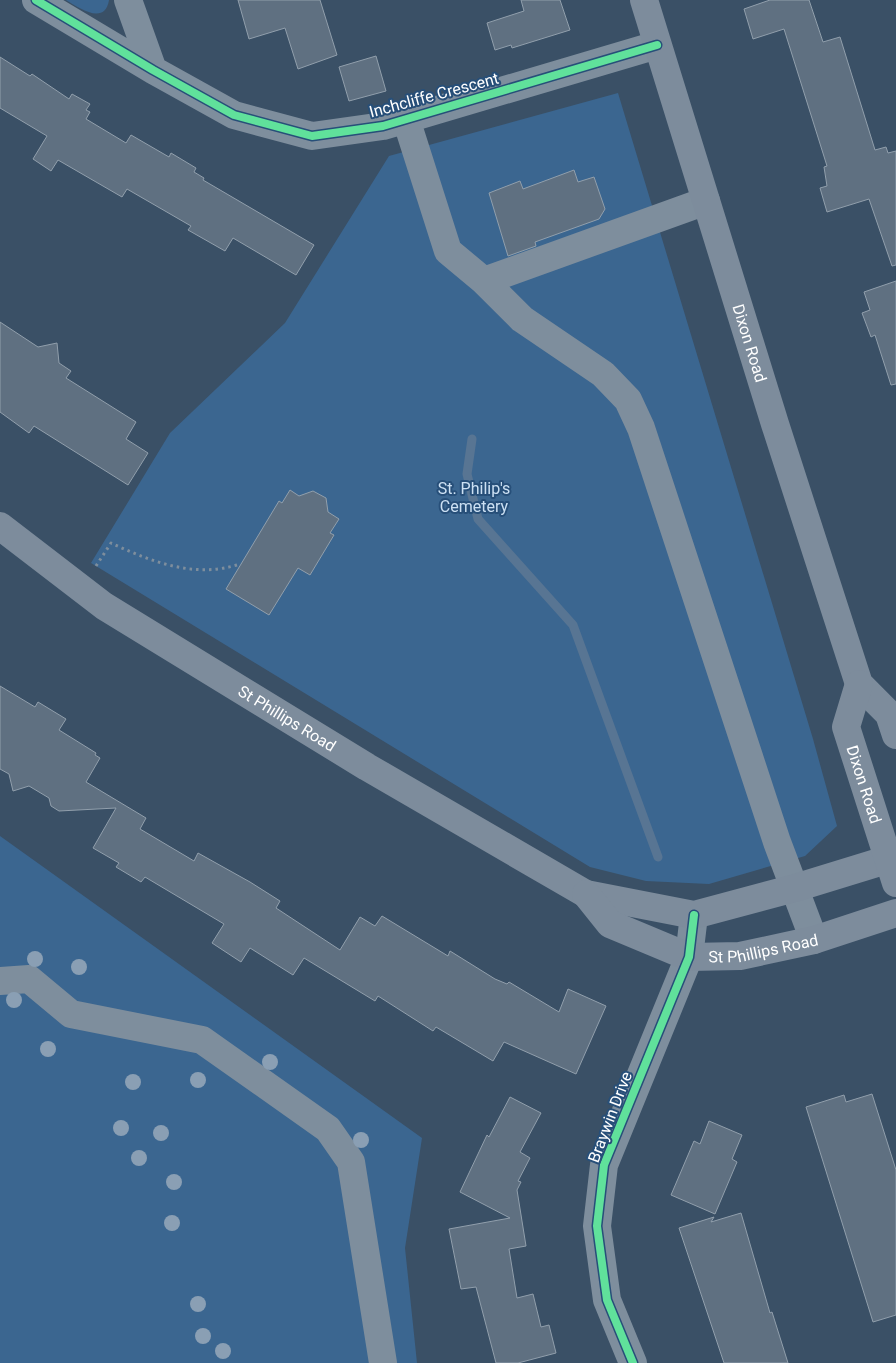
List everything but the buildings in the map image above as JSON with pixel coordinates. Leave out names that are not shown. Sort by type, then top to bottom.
[{"type":"main road","name":"Dixon Road","points":[[644,0],[859,684],[889,714],[896,735]]},
{"type":"main road","name":"St Phillips Road","points":[[0,526],[104,606],[367,767],[586,894],[694,914],[795,888],[893,866]]},
{"type":"main road","name":"Dixon Road","points":[[859,684],[846,727],[893,866]]},
{"type":"main road","name":"St Phillips Road","points":[[586,894],[610,924],[689,957],[740,956],[814,940],[896,913]]},
{"type":"street","name":"Inchcliffe Crescent","points":[[36,0],[234,116],[312,136],[383,126],[657,45]]},
{"type":"street","points":[[128,0],[153,70]]},
{"type":"street","points":[[406,119],[448,251],[484,281],[522,319],[603,374],[628,400],[641,428],[777,842],[814,940]]},
{"type":"street","points":[[484,281],[706,201]]},
{"type":"street","name":"Braywin Drive","points":[[633,1363],[607,1300],[597,1226],[604,1165],[689,957],[694,914]]},
{"type":"street","points":[[0,980],[30,979],[71,1014],[202,1040],[328,1129],[351,1162],[383,1363]]},
{"type":"path","points":[[92,573],[111,543],[150,561],[200,571],[223,569],[240,564]]},
{"type":"green space","points":[[66,0],[109,0],[107,8],[97,14],[84,10]]},
{"type":"green space","name":"St. Philip's Cemetery","points":[[618,93],[813,739],[837,826],[805,856],[709,884],[646,881],[590,867],[91,563],[170,433],[285,323],[389,156]]},
{"type":"green space","points":[[0,836],[422,1138],[405,1248],[417,1363],[0,1363]]},
{"type":"waterway","points":[[472,439],[467,474],[478,519],[573,625],[658,857]]},
{"type":"cycle path","points":[[36,0],[153,70],[234,115],[312,136],[383,126],[657,45]]},
{"type":"cycle path","points":[[633,1363],[607,1300],[597,1226],[604,1165],[689,957],[694,915]]}]
